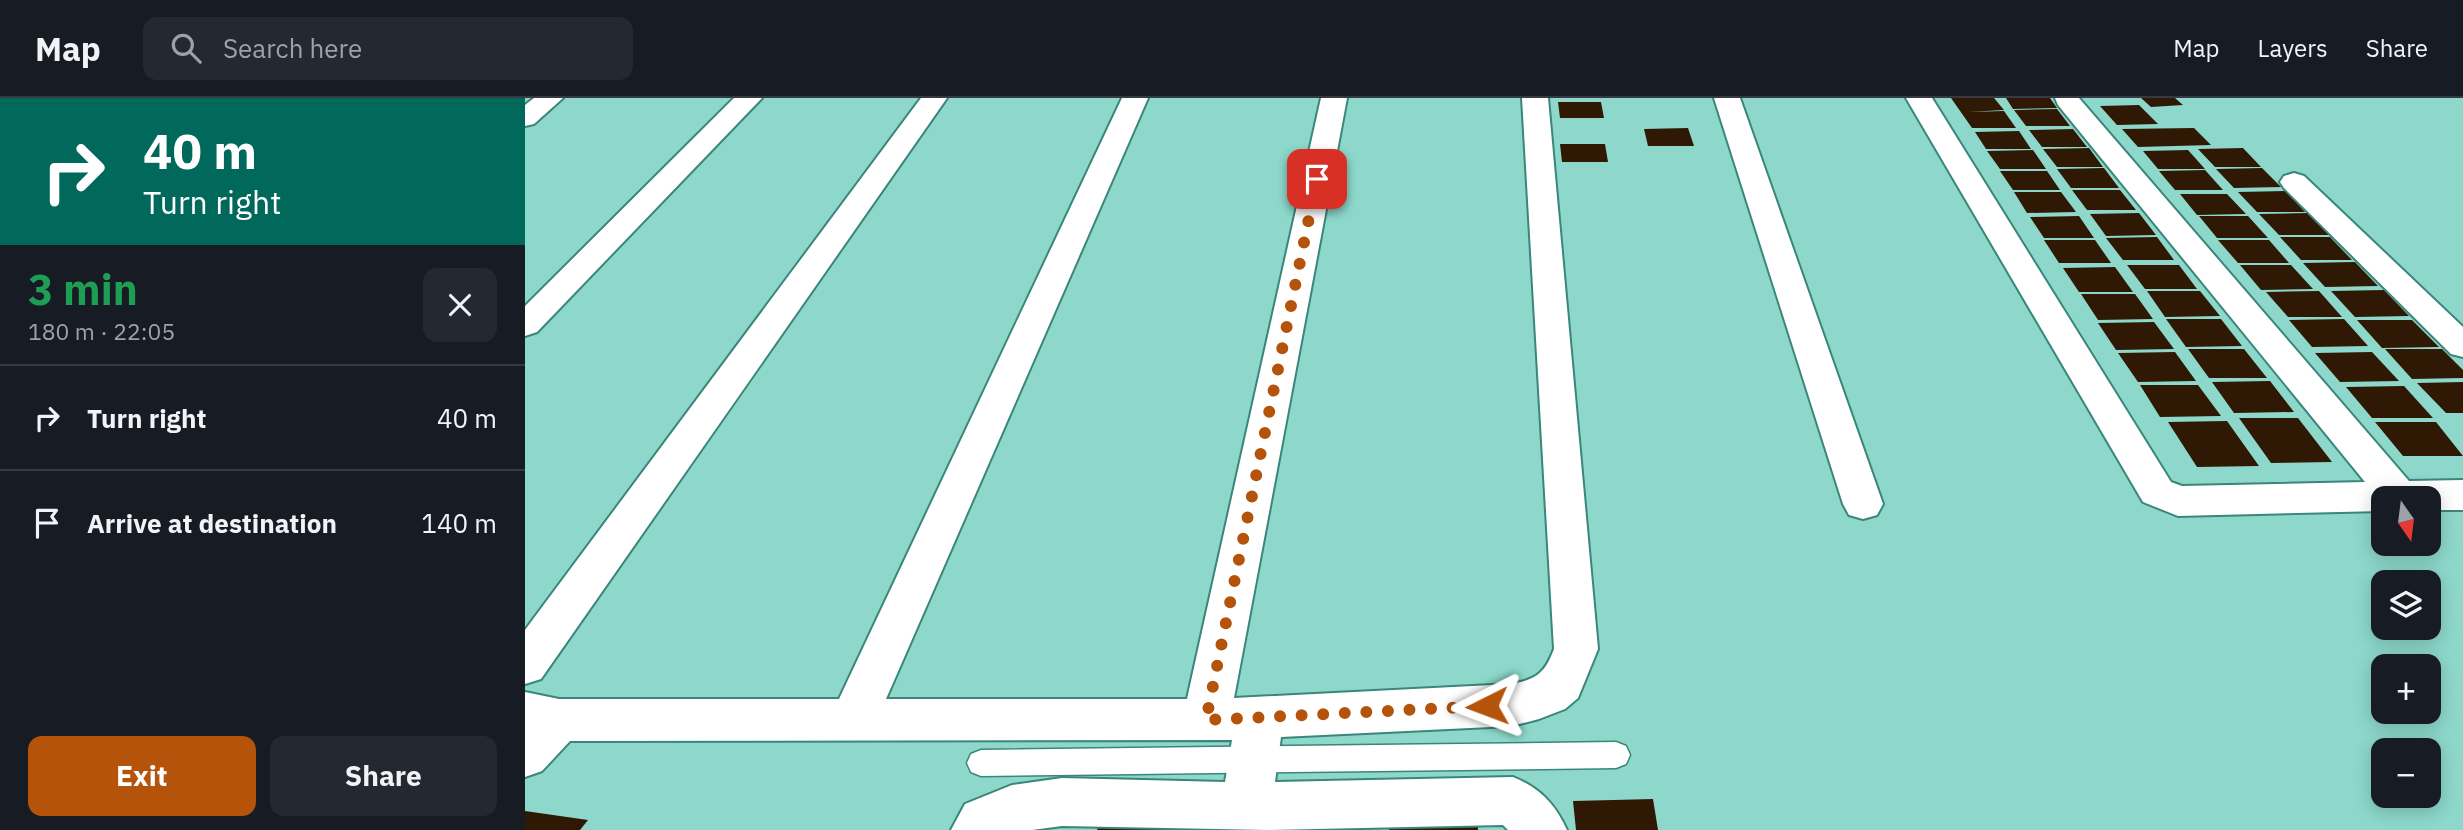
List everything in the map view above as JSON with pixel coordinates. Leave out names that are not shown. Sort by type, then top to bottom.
[{"type":"street","points":[[525,118],[550,98]]},
{"type":"street","points":[[525,325],[749,98]]},
{"type":"street","points":[[525,665],[935,98]]},
{"type":"street","points":[[853,720],[1135,98]]},
{"type":"street","points":[[1206,720],[1334,98]]},
{"type":"street","points":[[525,755],[542,717],[1206,720],[1257,738],[1512,705],[1547,698],[1565,682],[1576,649],[1535,98]]},
{"type":"street","points":[[1727,98],[1863,503]]},
{"type":"street","points":[[1919,98],[2157,492],[2178,501],[2371,497]]},
{"type":"street","points":[[2067,100],[2391,486]]},
{"type":"street","points":[[2294,182],[2463,346]]},
{"type":"street","points":[[2441,495],[2463,495]]},
{"type":"street","points":[[1243,818],[1257,738]]},
{"type":"street","points":[[977,830],[983,821],[1012,809],[1062,802],[1243,818],[1513,801],[1541,830]]},
{"type":"lane","points":[[982,763],[1257,738],[1616,755]]},
{"type":"building","points":[[1951,98],[1994,98],[2004,110],[1968,112],[2004,111],[2016,128],[1972,128]]},
{"type":"building","points":[[2006,98],[2050,98],[2057,108],[2013,109]]},
{"type":"building","points":[[2141,98],[2175,98],[2183,105],[2151,107]]},
{"type":"building","points":[[1558,102],[1601,102],[1604,118],[1560,118]]},
{"type":"building","points":[[2139,105],[2158,124],[2117,125],[2100,106]]},
{"type":"building","points":[[2057,109],[2070,126],[2026,126],[2014,110]]},
{"type":"building","points":[[1688,128],[1694,146],[1648,146],[1644,129]]},
{"type":"building","points":[[2194,128],[2211,145],[2138,147],[2122,129]]},
{"type":"building","points":[[2073,129],[2087,147],[2042,147],[2029,130]]},
{"type":"building","points":[[2019,131],[2031,149],[1986,149],[1975,132]]},
{"type":"building","points":[[1560,144],[1605,144],[1608,162],[1562,162]]},
{"type":"building","points":[[2089,148],[2103,167],[2057,167],[2043,149]]},
{"type":"building","points":[[2243,148],[2261,167],[2215,167],[2198,149]]},
{"type":"building","points":[[2033,150],[2046,169],[2000,169],[1987,151]]},
{"type":"building","points":[[2188,150],[2205,169],[2158,169],[2143,151]]},
{"type":"building","points":[[2104,168],[2119,188],[2071,188],[2057,169]]},
{"type":"building","points":[[2262,168],[2281,187],[2234,188],[2216,169]]},
{"type":"building","points":[[2205,170],[2223,190],[2175,190],[2159,171]]},
{"type":"building","points":[[2000,171],[2047,171],[2060,190],[2013,190]]},
{"type":"building","points":[[2072,190],[2120,190],[2136,210],[2087,210]]},
{"type":"building","points":[[2286,191],[2305,212],[2257,212],[2238,192]]},
{"type":"building","points":[[2014,192],[2061,192],[2076,212],[2027,213]]},
{"type":"building","points":[[2180,194],[2227,194],[2246,214],[2197,215]]},
{"type":"building","points":[[2139,213],[2156,235],[2106,236],[2090,214]]},
{"type":"building","points":[[2308,213],[2329,235],[2279,235],[2259,214]]},
{"type":"building","points":[[2079,216],[2094,238],[2044,238],[2030,217]]},
{"type":"building","points":[[2199,216],[2248,216],[2268,238],[2217,238]]},
{"type":"building","points":[[2157,237],[2174,260],[2123,260],[2106,238]]},
{"type":"building","points":[[2280,237],[2330,237],[2352,260],[2301,260]]},
{"type":"building","points":[[2044,240],[2095,240],[2111,263],[2059,263]]},
{"type":"building","points":[[2218,240],[2269,240],[2289,263],[2238,263]]},
{"type":"building","points":[[2355,262],[2378,286],[2325,287],[2303,263]]},
{"type":"building","points":[[2127,265],[2179,265],[2197,289],[2145,289]]},
{"type":"building","points":[[2240,265],[2291,265],[2313,289],[2261,290]]},
{"type":"building","points":[[2115,267],[2133,292],[2079,292],[2063,268]]},
{"type":"building","points":[[2384,290],[2409,316],[2355,317],[2331,291]]},
{"type":"building","points":[[2147,291],[2200,291],[2220,316],[2165,317]]},
{"type":"building","points":[[2319,291],[2342,317],[2288,317],[2266,292]]},
{"type":"building","points":[[2081,294],[2135,294],[2153,319],[2098,320]]},
{"type":"building","points":[[2166,319],[2221,319],[2242,346],[2186,347]]},
{"type":"building","points":[[2344,319],[2368,346],[2312,347],[2289,320]]},
{"type":"building","points":[[2357,320],[2412,320],[2439,347],[2382,348]]},
{"type":"building","points":[[2154,322],[2174,349],[2116,350],[2098,323]]},
{"type":"building","points":[[2188,349],[2244,349],[2267,378],[2209,378]]},
{"type":"building","points":[[2385,349],[2442,349],[2463,370],[2463,378],[2412,379]]},
{"type":"building","points":[[2175,352],[2196,381],[2138,382],[2118,353]]},
{"type":"building","points":[[2372,352],[2399,381],[2340,382],[2315,353]]},
{"type":"building","points":[[2270,381],[2294,412],[2234,413],[2212,382]]},
{"type":"building","points":[[2463,382],[2463,413],[2446,413],[2417,383]]},
{"type":"building","points":[[2140,385],[2198,385],[2221,416],[2160,417]]},
{"type":"building","points":[[2404,386],[2433,418],[2372,418],[2346,387]]},
{"type":"building","points":[[2239,418],[2298,418],[2332,462],[2271,463]]},
{"type":"building","points":[[2227,421],[2259,466],[2197,467],[2168,422]]},
{"type":"building","points":[[2375,422],[2436,422],[2463,456],[2403,456]]},
{"type":"building","points":[[1653,799],[1658,830],[1576,830],[1573,801]]},
{"type":"building","points":[[1477,810],[1478,830],[1389,830],[1390,813]]},
{"type":"building","points":[[525,811],[588,820],[580,830],[525,830]]},
{"type":"building","points":[[1190,816],[1187,830],[1097,830],[1100,819]]},
{"type":"route","points":[[1317,179],[1206,720],[1487,706]]}]
